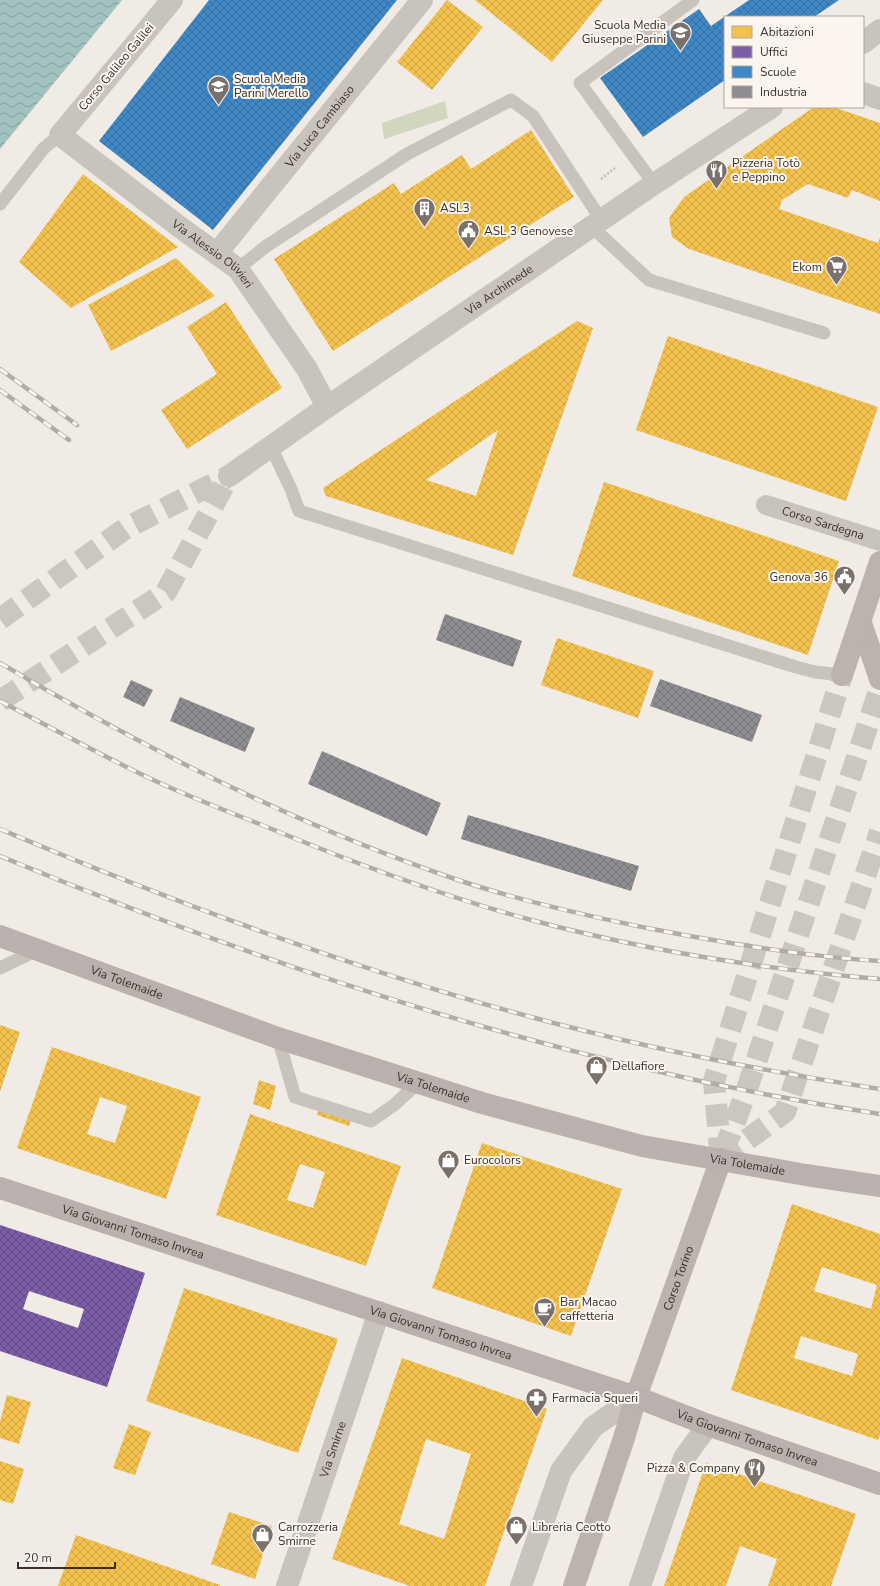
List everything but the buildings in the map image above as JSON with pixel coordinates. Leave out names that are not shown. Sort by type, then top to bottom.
[{"type":"main road","points":[[842,674],[861,623],[880,562]]},
{"type":"main road","points":[[861,623],[880,680]]},
{"type":"main road","name":"Via Tolemaide","points":[[0,936],[278,1038],[482,1103],[642,1146],[806,1175],[880,1186]]},
{"type":"main road","name":"Corso Torino","points":[[574,1586],[624,1438],[636,1397],[720,1160]]},
{"type":"main road","name":"Via Giovanni Tomaso Invrea","points":[[0,1188],[636,1397],[708,1425],[880,1484]]},
{"type":"street","name":"Corso Galileo Galilei","points":[[60,135],[172,0]]},
{"type":"street","name":"Via Luca Cambiaso","points":[[217,254],[422,0]]},
{"type":"street","points":[[864,42],[880,30]]},
{"type":"street","points":[[864,93],[880,99]]},
{"type":"street","name":"Via Archimede","points":[[229,476],[327,407],[654,184],[770,108]]},
{"type":"street","name":"Via Alessio Olivieri","points":[[60,135],[181,228],[238,269],[307,369],[327,407]]},
{"type":"street","name":"Corso Sardegna","points":[[766,505],[880,541]]},
{"type":"street","name":"Via Smirne","points":[[291,1585],[379,1312]]},
{"type":"street","points":[[521,1586],[561,1471],[594,1428],[636,1397]]},
{"type":"street","points":[[640,1586],[684,1458],[708,1425]]},
{"type":"lane","points":[[654,184],[580,83],[693,0]]},
{"type":"lane","points":[[238,269],[265,247],[407,154],[511,100],[533,116],[584,193],[597,224],[648,280],[824,334]]},
{"type":"lane","points":[[0,204],[44,148],[60,135]]},
{"type":"lane","points":[[271,447],[291,489],[299,511],[796,667],[815,672],[842,674]]},
{"type":"lane","points":[[0,968],[38,950]]},
{"type":"lane","points":[[278,1038],[295,1097],[370,1121],[394,1105],[418,1083]]},
{"type":"path","points":[[584,193],[632,154]]},
{"type":"green space","points":[[445,101],[448,118],[384,139],[382,123]]},
{"type":"water","points":[[0,0],[122,0],[0,149]]},
{"type":"tunnel","points":[[0,619],[126,528],[229,476]]},
{"type":"tunnel","points":[[0,701],[166,592],[229,476]]},
{"type":"tunnel","points":[[721,1159],[714,1081],[842,675]]},
{"type":"tunnel","points":[[723,1153],[745,1095],[880,688]]},
{"type":"tunnel","points":[[721,1159],[785,1112],[880,832]]},
{"type":"railway","points":[[0,369],[77,425]]},
{"type":"railway","points":[[0,390],[69,440]]},
{"type":"railway","points":[[0,663],[110,725],[222,783],[337,835],[455,879],[502,894],[599,918],[647,928],[763,948],[822,956],[880,961]]},
{"type":"railway","points":[[0,701],[81,744],[187,795],[295,839],[397,878],[465,901],[577,932],[663,950],[706,958],[793,970],[880,979]]},
{"type":"railway","points":[[0,829],[196,908],[329,955],[463,998],[531,1017],[661,1049],[792,1075],[880,1089]]},
{"type":"railway","points":[[0,856],[107,899],[214,939],[323,977],[432,1012],[543,1043],[654,1071],[767,1095],[880,1114]]},
{"type":"place","name":"Scuola Media Giuseppe Parini","points":[[681,52]]},
{"type":"place","name":"Scuola Media Parini Merello","points":[[219,106]]},
{"type":"place","name":"Pizzeria Totò e Peppino","points":[[717,190]]},
{"type":"place","name":"ASL3","points":[[424,228]]},
{"type":"place","name":"ASL 3 Genovese","points":[[469,250]]},
{"type":"place","name":"Ekom","points":[[837,286]]},
{"type":"place","name":"Genova 36","points":[[844,596]]},
{"type":"place","name":"Dellafiore","points":[[597,1086]]},
{"type":"place","name":"Eurocolors","points":[[449,1180]]},
{"type":"place","name":"Bar Macao caffetteria","points":[[544,1328]]},
{"type":"place","name":"Farmacia Squeri","points":[[536,1418]]},
{"type":"place","name":"Pizza & Company","points":[[755,1488]]},
{"type":"place","name":"Libreria Ceotto","points":[[517,1546]]},
{"type":"place","name":"Carrozzeria Smirne","points":[[263,1554]]}]
